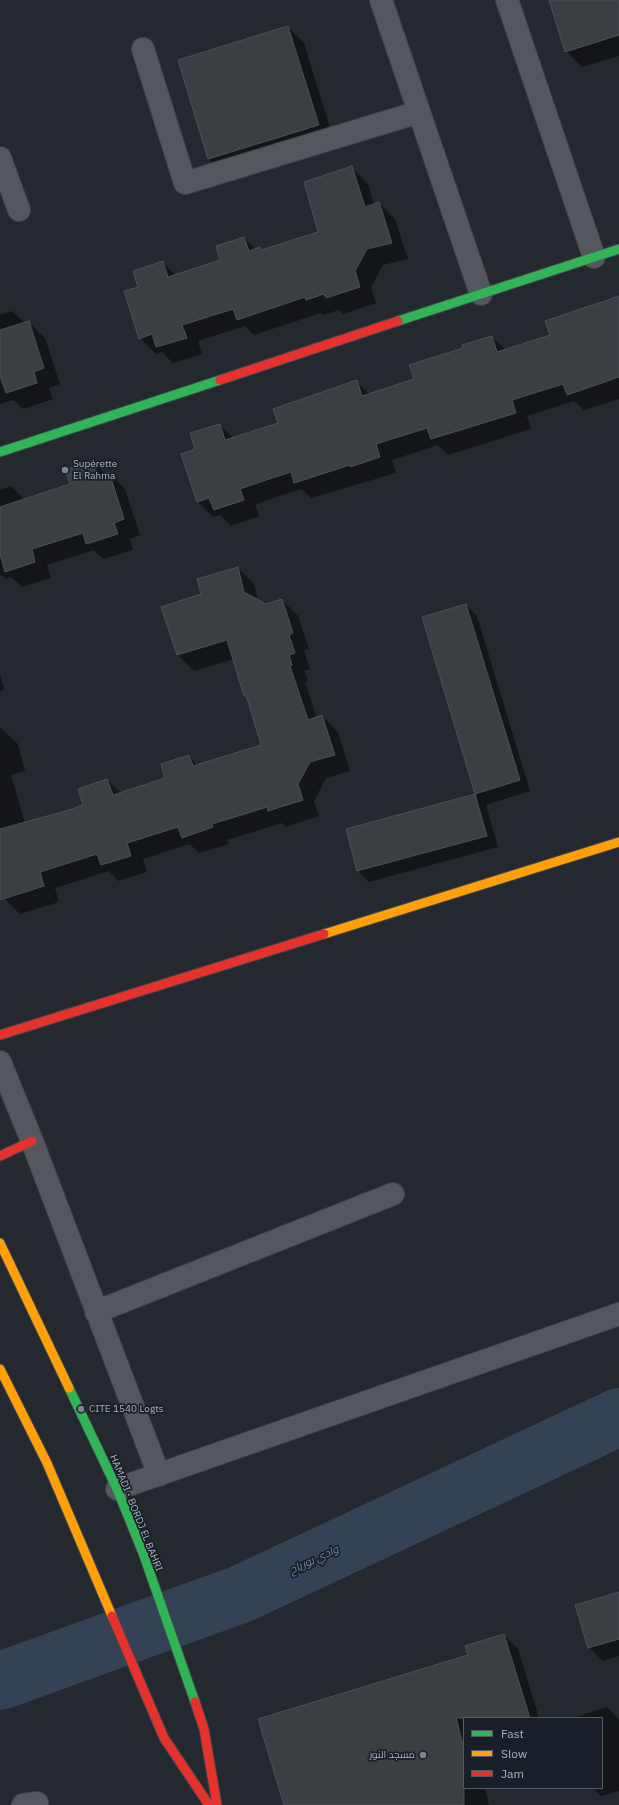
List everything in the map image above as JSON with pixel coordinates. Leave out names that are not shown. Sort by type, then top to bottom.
[{"type":"main road","points":[[0,452],[619,249]]},
{"type":"main road","points":[[0,1035],[619,842]]},
{"type":"main road","points":[[0,1156],[32,1141]]},
{"type":"main road","name":"HAMADI - BORDJ EL BAHRI","points":[[0,1243],[117,1489],[143,1553],[204,1729],[217,1805]]},
{"type":"main road","points":[[0,1369],[47,1463],[164,1738],[209,1805]]},
{"type":"street","points":[[381,0],[481,294]]},
{"type":"street","points":[[507,0],[594,257]]},
{"type":"street","points":[[143,49],[185,183],[418,112]]},
{"type":"street","points":[[0,158],[19,210]]},
{"type":"street","points":[[0,1062],[32,1141],[159,1475]]},
{"type":"street","points":[[96,1312],[393,1194]]},
{"type":"street","points":[[117,1489],[619,1314]]},
{"type":"building","points":[[549,0],[619,0],[619,35],[565,52]]},
{"type":"building","points":[[288,26],[319,125],[208,159],[178,60]]},
{"type":"building","points":[[352,166],[365,207],[379,202],[392,243],[367,249],[355,271],[360,287],[326,298],[324,294],[306,300],[305,297],[237,320],[233,309],[182,325],[187,338],[156,347],[152,334],[139,339],[124,291],[138,287],[133,271],[163,261],[168,277],[220,260],[216,246],[244,237],[249,251],[260,247],[261,250],[318,232],[304,182]]},
{"type":"building","points":[[619,296],[619,377],[567,395],[563,384],[512,400],[516,413],[431,439],[427,428],[376,444],[380,457],[350,467],[350,465],[294,483],[291,472],[266,480],[240,489],[244,500],[214,510],[209,498],[197,502],[181,454],[195,449],[190,433],[220,424],[225,440],[278,423],[273,409],[357,380],[362,396],[414,379],[409,365],[463,348],[462,345],[492,336],[497,352],[550,335],[545,321]]},
{"type":"building","points":[[29,321],[44,368],[34,372],[37,383],[6,393],[0,376],[0,330]]},
{"type":"building","points":[[93,461],[98,475],[109,472],[124,519],[114,523],[118,534],[86,544],[83,533],[32,549],[35,562],[5,572],[0,554],[0,507],[70,484],[65,470]]},
{"type":"building","points":[[238,567],[244,592],[266,604],[282,599],[293,633],[289,635],[295,653],[289,655],[292,665],[290,666],[308,720],[322,715],[335,755],[310,762],[298,784],[303,800],[268,811],[267,807],[212,824],[213,827],[182,838],[178,827],[127,843],[131,856],[101,865],[97,854],[40,872],[44,886],[0,900],[0,829],[83,805],[78,789],[107,779],[113,795],[165,778],[161,764],[189,755],[193,766],[261,745],[227,640],[177,655],[161,607],[201,594],[197,579]]},
{"type":"building","points":[[466,604],[520,780],[475,794],[422,617]]},
{"type":"building","points":[[475,794],[487,836],[357,871],[346,829]]},
{"type":"building","points":[[619,1592],[619,1639],[588,1648],[575,1605]]},
{"type":"building","points":[[504,1634],[530,1717],[456,1718],[463,1745],[464,1805],[284,1805],[258,1719],[468,1655],[465,1646]]},
{"type":"waterway","name":"وادي بورياح","points":[[0,1681],[241,1594],[619,1417]]},
{"type":"traffic: fast","points":[[398,321],[619,249]]},
{"type":"traffic: fast","points":[[0,452],[220,380]]},
{"type":"traffic: fast","points":[[69,1388],[117,1489],[143,1553],[195,1702]]},
{"type":"traffic: slow","points":[[324,934],[619,842]]},
{"type":"traffic: slow","points":[[0,1243],[69,1388]]},
{"type":"traffic: slow","points":[[0,1369],[47,1463],[112,1616]]},
{"type":"traffic: jam","points":[[220,380],[398,321]]},
{"type":"traffic: jam","points":[[0,1035],[324,934]]},
{"type":"traffic: jam","points":[[0,1156],[32,1141]]},
{"type":"traffic: jam","points":[[112,1616],[164,1738],[209,1805]]},
{"type":"traffic: jam","points":[[195,1702],[204,1729],[217,1805]]},
{"type":"place","name":"Supérette El Rahma","points":[[65,470]]},
{"type":"place","name":"CITE 1540 Logts","points":[[81,1409]]},
{"type":"place","name":"مسجد النور","points":[[423,1755]]}]
